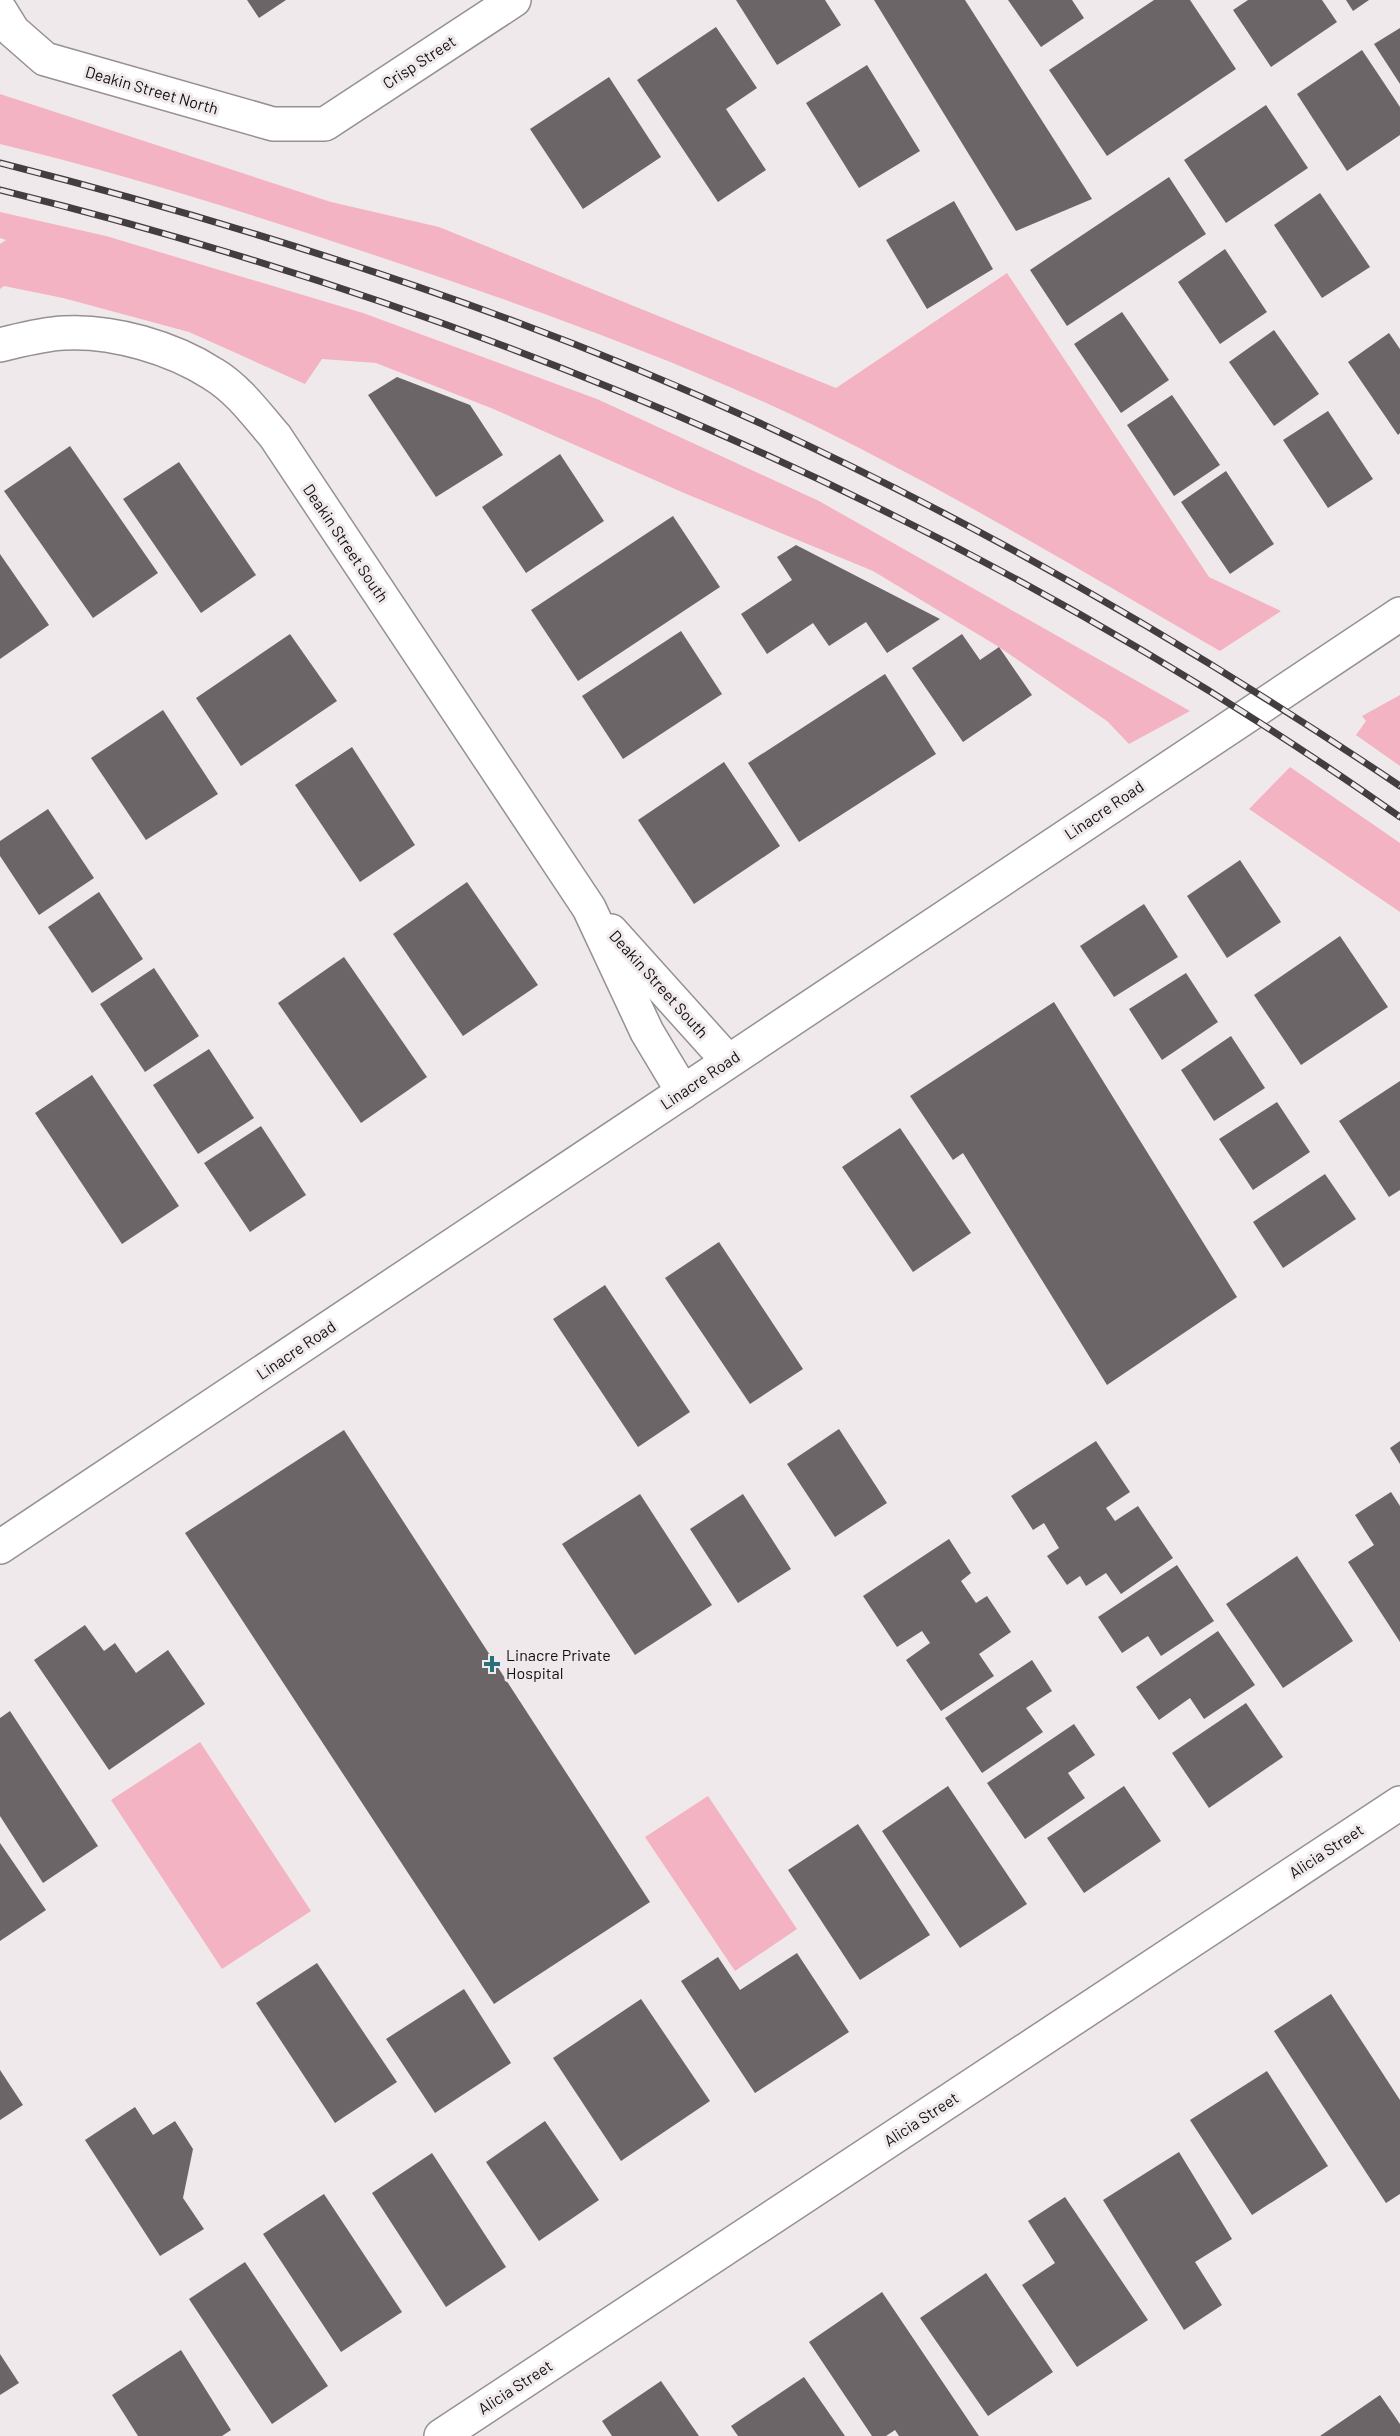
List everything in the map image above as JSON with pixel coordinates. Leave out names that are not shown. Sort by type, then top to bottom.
[{"type":"street","name":"Crisp Street","points":[[325,124],[514,0]]},
{"type":"street","name":"Deakin Street North","points":[[0,10],[13,31],[45,59],[273,124],[325,124]]},
{"type":"street","name":"Deakin Street South","points":[[0,345],[65,333],[116,337],[173,354],[213,374],[238,393],[275,436],[589,908],[647,1032],[683,1092]]},
{"type":"street","name":"Linacre Road","points":[[0,1547],[1400,614]]},
{"type":"street","name":"Deakin Street South","points":[[589,908],[728,1061]]},
{"type":"street","name":"Alicia Street","points":[[441,2436],[1400,1803]]},
{"type":"shaded area","points":[[0,94],[331,202],[439,227],[836,388],[1007,273],[1209,577],[1281,611],[1220,651],[898,468],[788,413],[689,370],[537,311],[336,242],[145,183],[0,144]]},
{"type":"shaded area","points":[[0,212],[106,236],[363,313],[597,399],[819,501],[1190,711],[1129,744],[1107,721],[999,647],[873,571],[684,493],[491,408],[376,363],[322,359],[305,384],[189,332],[63,298],[4,286],[0,289],[0,244],[6,240],[0,238]]},
{"type":"shaded area","points":[[1400,695],[1400,766],[1356,735],[1366,721],[1362,716]]},
{"type":"shaded area","points":[[1290,767],[1400,843],[1400,912],[1249,809]]},
{"type":"shaded area","points":[[200,1742],[311,1911],[222,1969],[111,1800]]},
{"type":"shaded area","points":[[708,1796],[797,1929],[735,1971],[645,1837]]},
{"type":"building","points":[[247,0],[286,0],[259,18]]},
{"type":"building","points":[[736,0],[825,0],[841,25],[777,65]]},
{"type":"building","points":[[874,0],[965,0],[1092,199],[1016,231]]},
{"type":"building","points":[[1008,0],[1072,0],[1084,18],[1041,47]]},
{"type":"building","points":[[1154,0],[1190,0],[1236,69],[1107,156],[1049,70]]},
{"type":"building","points":[[1248,0],[1322,0],[1337,22],[1271,67],[1233,10]]},
{"type":"building","points":[[1346,0],[1369,0],[1353,11]]},
{"type":"building","points":[[716,27],[757,88],[726,109],[766,170],[718,202],[637,80]]},
{"type":"building","points":[[1400,28],[1400,84],[1374,44]]},
{"type":"building","points":[[1362,50],[1400,107],[1400,135],[1347,171],[1297,94]]},
{"type":"building","points":[[867,65],[920,151],[859,188],[806,103]]},
{"type":"building","points":[[609,77],[661,157],[583,209],[530,129]]},
{"type":"building","points":[[1266,105],[1308,168],[1226,223],[1184,160]]},
{"type":"building","points":[[1169,177],[1206,234],[1067,326],[1030,270]]},
{"type":"building","points":[[1320,193],[1370,267],[1322,298],[1274,225]]},
{"type":"building","points":[[954,201],[993,269],[927,309],[886,240]]},
{"type":"building","points":[[1225,249],[1267,312],[1220,344],[1178,282]]},
{"type":"building","points":[[1122,312],[1169,380],[1121,413],[1074,344]]},
{"type":"building","points":[[1274,330],[1319,394],[1274,426],[1229,362]]},
{"type":"building","points":[[1389,333],[1400,349],[1400,433],[1398,435],[1348,362]]},
{"type":"building","points":[[397,377],[470,405],[503,455],[436,497],[368,395]]},
{"type":"building","points":[[1172,395],[1220,465],[1174,496],[1127,425]]},
{"type":"building","points":[[1328,411],[1373,479],[1328,508],[1283,440]]},
{"type":"building","points":[[70,446],[158,573],[93,618],[4,491]]},
{"type":"building","points":[[560,454],[604,521],[526,573],[482,507]]},
{"type":"building","points":[[179,462],[256,575],[201,613],[123,499]]},
{"type":"building","points":[[1226,471],[1274,544],[1230,574],[1181,502]]},
{"type":"building","points":[[673,516],[720,587],[578,681],[531,610]]},
{"type":"building","points":[[796,545],[940,619],[887,653],[866,622],[829,646],[813,623],[767,654],[741,614],[792,580],[777,557]]},
{"type":"building","points":[[0,554],[49,625],[0,659]]},
{"type":"building","points":[[681,631],[722,694],[623,759],[582,696]]},
{"type":"building","points":[[290,634],[337,701],[241,766],[196,698]]},
{"type":"building","points":[[962,634],[980,660],[999,647],[1032,695],[963,742],[912,668]]},
{"type":"building","points":[[885,674],[936,754],[799,842],[748,763]]},
{"type":"building","points":[[163,710],[218,794],[146,840],[91,758]]},
{"type":"building","points":[[352,747],[415,845],[360,882],[295,785]]},
{"type":"building","points":[[724,762],[780,846],[694,904],[638,820]]},
{"type":"building","points":[[48,809],[94,878],[39,915],[0,856],[0,841]]},
{"type":"building","points":[[1240,860],[1281,922],[1227,958],[1187,896]]},
{"type":"building","points":[[467,882],[538,985],[463,1036],[393,934]]},
{"type":"building","points":[[99,892],[143,959],[92,993],[48,927]]},
{"type":"building","points":[[1144,904],[1178,957],[1114,997],[1080,946]]},
{"type":"building","points":[[1340,936],[1388,1007],[1301,1065],[1254,995]]},
{"type":"building","points":[[344,957],[427,1077],[361,1123],[278,1003]]},
{"type":"building","points":[[154,968],[199,1036],[145,1072],[100,1004]]},
{"type":"building","points":[[1186,973],[1218,1022],[1162,1060],[1129,1009]]},
{"type":"building","points":[[1054,1002],[1237,1297],[1107,1385],[963,1153],[953,1160],[910,1096]]},
{"type":"building","points":[[1231,1036],[1265,1088],[1214,1121],[1181,1070]]},
{"type":"building","points":[[209,1049],[254,1118],[198,1154],[153,1085]]},
{"type":"building","points":[[92,1075],[179,1206],[122,1244],[35,1113]]},
{"type":"building","points":[[1400,1081],[1400,1190],[1389,1197],[1339,1121]]},
{"type":"building","points":[[1277,1102],[1310,1152],[1253,1190],[1219,1139]]},
{"type":"building","points":[[261,1126],[306,1195],[250,1232],[204,1163]]},
{"type":"building","points":[[900,1128],[971,1233],[913,1272],[842,1167]]},
{"type":"building","points":[[1325,1174],[1356,1219],[1283,1268],[1253,1222]]},
{"type":"building","points":[[719,1242],[803,1369],[750,1404],[665,1278]]},
{"type":"building","points":[[605,1285],[690,1412],[638,1447],[553,1319]]},
{"type":"building","points":[[839,1429],[887,1503],[835,1537],[787,1464]]},
{"type":"building","points":[[344,1430],[650,1902],[494,2004],[185,1533]]},
{"type":"building","points":[[1096,1441],[1130,1492],[1106,1508],[1115,1521],[1138,1506],[1173,1558],[1121,1594],[1106,1573],[1086,1586],[1080,1576],[1067,1585],[1047,1556],[1059,1548],[1044,1523],[1033,1530],[1011,1496]]},
{"type":"building","points":[[1400,1441],[1400,1464],[1390,1448]]},
{"type":"building","points":[[1391,1492],[1400,1506],[1400,1642],[1348,1562],[1374,1545],[1355,1515]]},
{"type":"building","points":[[640,1494],[712,1605],[635,1655],[562,1544]]},
{"type":"building","points":[[743,1494],[791,1569],[738,1603],[690,1529]]},
{"type":"building","points":[[949,1539],[971,1573],[961,1581],[976,1603],[987,1596],[1011,1632],[979,1654],[994,1676],[941,1711],[906,1660],[930,1643],[922,1631],[897,1647],[863,1596]]},
{"type":"building","points":[[1297,1556],[1353,1641],[1283,1688],[1226,1604]]},
{"type":"building","points":[[1177,1565],[1214,1621],[1161,1656],[1148,1636],[1122,1653],[1098,1617]]},
{"type":"building","points":[[85,1625],[104,1651],[115,1643],[136,1673],[168,1650],[205,1704],[109,1770],[34,1660]]},
{"type":"building","points":[[1218,1631],[1255,1685],[1204,1719],[1190,1698],[1159,1720],[1136,1687]]},
{"type":"building","points":[[1032,1660],[1052,1691],[1026,1708],[1043,1732],[982,1773],[945,1718]]},
{"type":"building","points":[[1246,1703],[1283,1757],[1209,1808],[1172,1753]]},
{"type":"building","points":[[10,1711],[98,1846],[43,1883],[0,1816],[0,1718]]},
{"type":"building","points":[[1074,1724],[1095,1755],[1068,1773],[1085,1798],[1025,1839],[987,1783]]},
{"type":"building","points":[[948,1786],[1027,1904],[960,1948],[882,1831]]},
{"type":"building","points":[[1124,1786],[1161,1841],[1084,1893],[1047,1838]]},
{"type":"building","points":[[858,1824],[930,1935],[860,1980],[788,1870]]},
{"type":"building","points":[[0,1843],[46,1910],[0,1941]]},
{"type":"building","points":[[797,1953],[849,2032],[755,2093],[681,1981],[718,1957],[740,1990]]},
{"type":"building","points":[[317,1963],[397,2082],[335,2123],[256,2003]]},
{"type":"building","points":[[464,1989],[511,2063],[435,2113],[386,2039]]},
{"type":"building","points":[[1331,1994],[1400,2100],[1400,2194],[1386,2203],[1274,2031]]},
{"type":"building","points":[[641,1999],[710,2101],[621,2161],[553,2058]]},
{"type":"building","points":[[0,2070],[23,2105],[0,2120]]},
{"type":"building","points":[[1267,2071],[1328,2166],[1252,2215],[1190,2120]]},
{"type":"building","points":[[135,2107],[153,2135],[175,2121],[193,2149],[183,2198],[204,2229],[160,2256],[85,2140]]},
{"type":"building","points":[[545,2121],[599,2200],[539,2241],[486,2162]]},
{"type":"building","points":[[1179,2152],[1232,2239],[1195,2262],[1222,2305],[1184,2330],[1103,2200]]},
{"type":"building","points":[[432,2153],[506,2267],[446,2307],[372,2193]]},
{"type":"building","points":[[324,2194],[402,2312],[341,2352],[263,2234]]},
{"type":"building","points":[[1065,2197],[1148,2320],[1077,2367],[1022,2285],[1055,2263],[1028,2221]]},
{"type":"building","points":[[245,2262],[328,2386],[272,2424],[189,2299]]},
{"type":"building","points":[[986,2273],[1053,2372],[988,2416],[920,2318]]},
{"type":"building","points":[[882,2292],[979,2436],[899,2436],[895,2430],[886,2436],[872,2436],[809,2342]]},
{"type":"building","points":[[181,2350],[231,2430],[222,2436],[138,2436],[112,2395]]},
{"type":"building","points":[[0,2354],[19,2383],[0,2395]]},
{"type":"building","points":[[804,2377],[845,2436],[738,2436],[731,2426]]},
{"type":"building","points":[[661,2381],[699,2436],[612,2436],[602,2421]]},
{"type":"building","points":[[1380,2395],[1400,2424],[1400,2436],[1320,2436]]},
{"type":"railway","points":[[0,163],[193,216],[448,297],[628,366],[743,415],[969,526],[1079,587],[1295,717],[1400,786]]},
{"type":"railway","points":[[0,190],[186,240],[370,298],[551,364],[729,438],[904,521],[1074,611],[1239,710],[1400,817]]},
{"type":"place","name":"Linacre Private Hospital","points":[[492,1664]]}]
